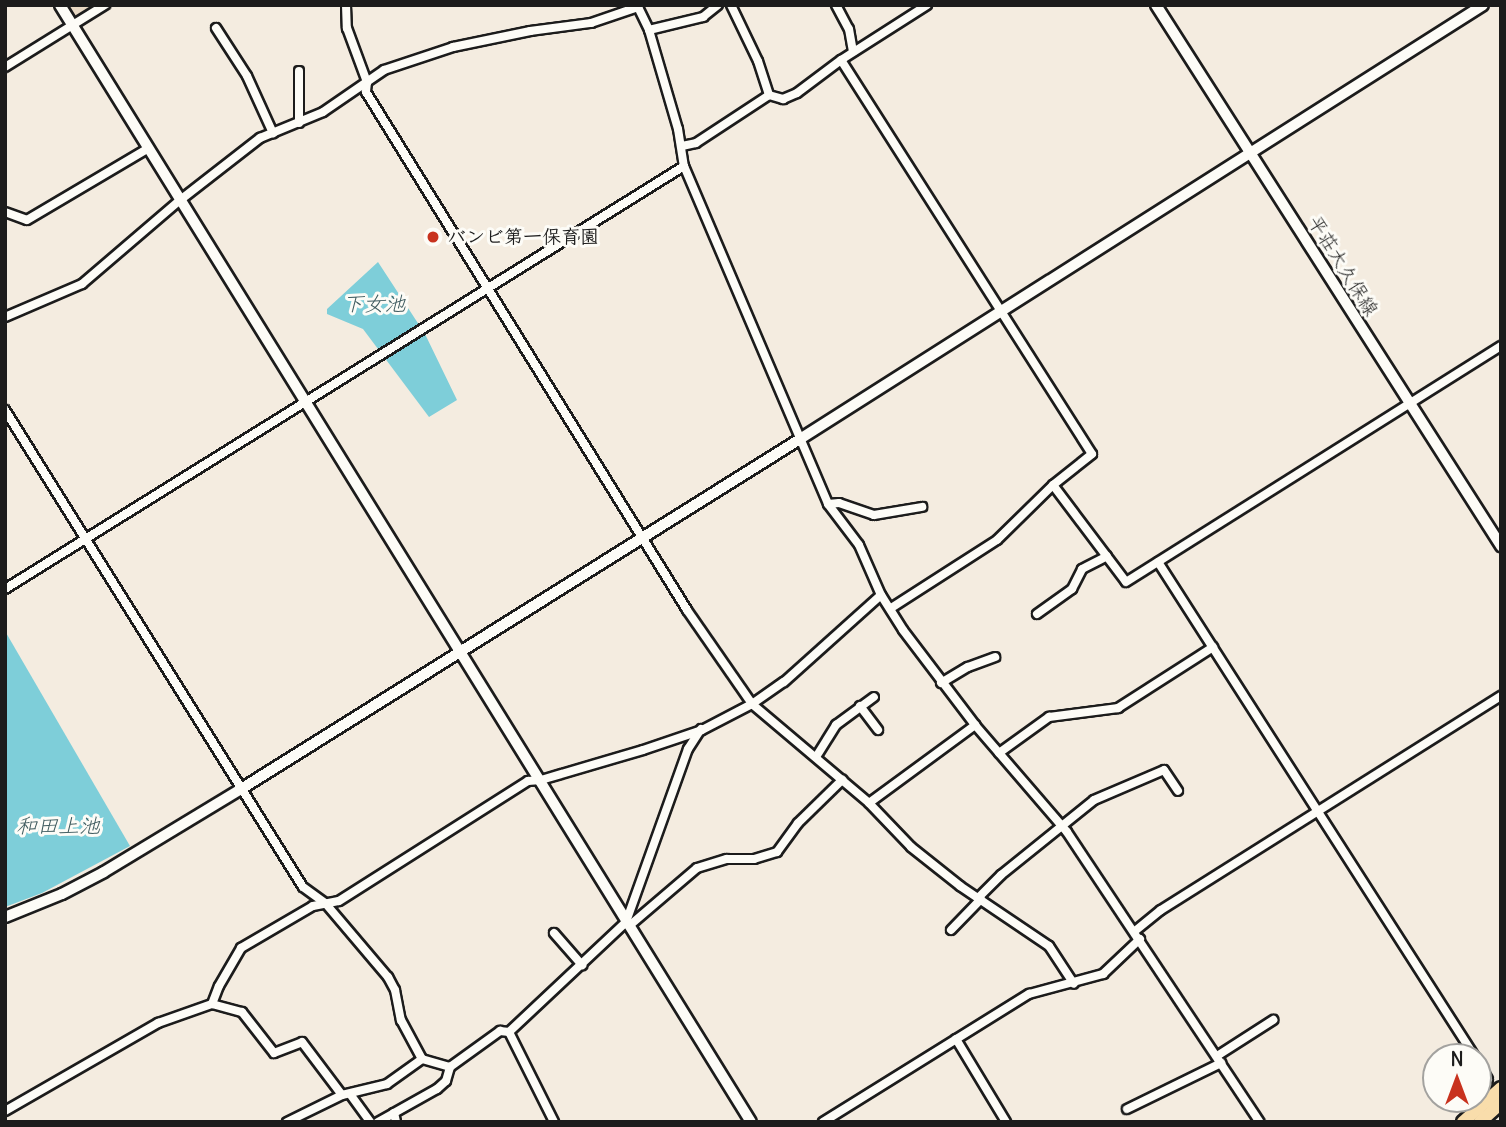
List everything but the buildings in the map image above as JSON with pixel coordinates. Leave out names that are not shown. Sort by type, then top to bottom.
[{"type":"main road","name":"平荘大久保線","points":[[1156,5],[1501,546]]},
{"type":"main road","points":[[1463,1122],[1501,1087]]},
{"type":"main road","points":[[1480,1122],[1501,1103]]},
{"type":"street","points":[[60,5],[302,401],[541,780],[751,1122]]},
{"type":"street","points":[[5,67],[105,5]]},
{"type":"street","points":[[346,5],[347,29],[366,82],[366,92],[687,610],[751,704],[869,803],[911,847],[1049,946],[1074,984]]},
{"type":"street","points":[[649,30],[703,17],[718,5]]},
{"type":"street","points":[[731,5],[758,61],[769,95]]},
{"type":"street","points":[[836,5],[849,29],[853,52]]},
{"type":"street","points":[[682,146],[696,143],[769,95],[783,99],[796,93],[841,60],[927,5]]},
{"type":"street","points":[[5,917],[62,894],[104,872],[241,789],[459,650],[800,439],[1483,5]]},
{"type":"street","points":[[5,317],[82,284],[179,201],[260,138],[323,112],[396,65],[453,47],[530,31],[591,23],[638,6],[649,30],[682,146],[684,166],[828,504],[859,545],[881,595],[903,630],[941,683],[1063,828],[1260,1122]]},
{"type":"street","points":[[216,29],[247,76],[273,133]]},
{"type":"street","points":[[841,60],[1092,454],[1053,485],[998,540],[891,608]]},
{"type":"street","points":[[299,71],[299,123]]},
{"type":"street","points":[[5,212],[27,220],[147,149]]},
{"type":"street","points":[[5,589],[302,401],[684,166]]},
{"type":"street","points":[[1053,485],[1126,582],[1501,346]]},
{"type":"street","points":[[5,410],[303,887],[326,904],[388,977],[395,990],[401,1020],[422,1059],[450,1068]]},
{"type":"street","points":[[828,504],[839,503],[874,515],[922,507]]},
{"type":"street","points":[[1037,614],[1072,589],[1082,569],[1107,556]]},
{"type":"street","points":[[1158,562],[1466,1043]]},
{"type":"street","points":[[212,1004],[219,986],[242,948],[313,906],[339,901],[377,879],[528,781],[541,780],[701,729],[751,704],[784,682],[881,595]]},
{"type":"street","points":[[999,754],[1049,717],[1118,708],[1213,647]]},
{"type":"street","points":[[941,683],[968,667],[995,657]]},
{"type":"street","points":[[823,1122],[1030,994],[1103,974],[1161,910],[1501,696]]},
{"type":"street","points":[[816,757],[836,725],[874,697]]},
{"type":"street","points":[[860,706],[878,730]]},
{"type":"street","points":[[869,803],[975,725]]},
{"type":"street","points":[[628,924],[688,749],[701,729]]},
{"type":"street","points":[[951,930],[1020,860],[1063,828],[1094,800],[1164,769],[1178,791]]},
{"type":"street","points":[[378,1122],[395,1117],[437,1089],[446,1081],[450,1068],[500,1031],[509,1032],[628,924],[697,868],[727,859],[754,859],[777,852],[798,823],[842,780]]},
{"type":"street","points":[[554,933],[582,965]]},
{"type":"street","points":[[5,1111],[158,1023],[212,1004],[243,1012],[274,1053],[302,1042],[370,1122]]},
{"type":"street","points":[[1127,1109],[1219,1059],[1273,1020]]},
{"type":"street","points":[[509,1032],[553,1122]]},
{"type":"street","points":[[956,1039],[1006,1122]]},
{"type":"street","points":[[287,1122],[346,1095],[387,1084],[422,1059]]},
{"type":"shaded area","points":[[68,5],[97,5],[76,18]]},
{"type":"water","name":"下女池","points":[[378,262],[425,334],[457,400],[429,417],[363,329],[327,314],[327,309]]},
{"type":"water","name":"和田上池","points":[[5,631],[130,846],[42,893],[5,907]]},
{"type":"place","name":"バンビ第一保育園","points":[[433,237]]}]
